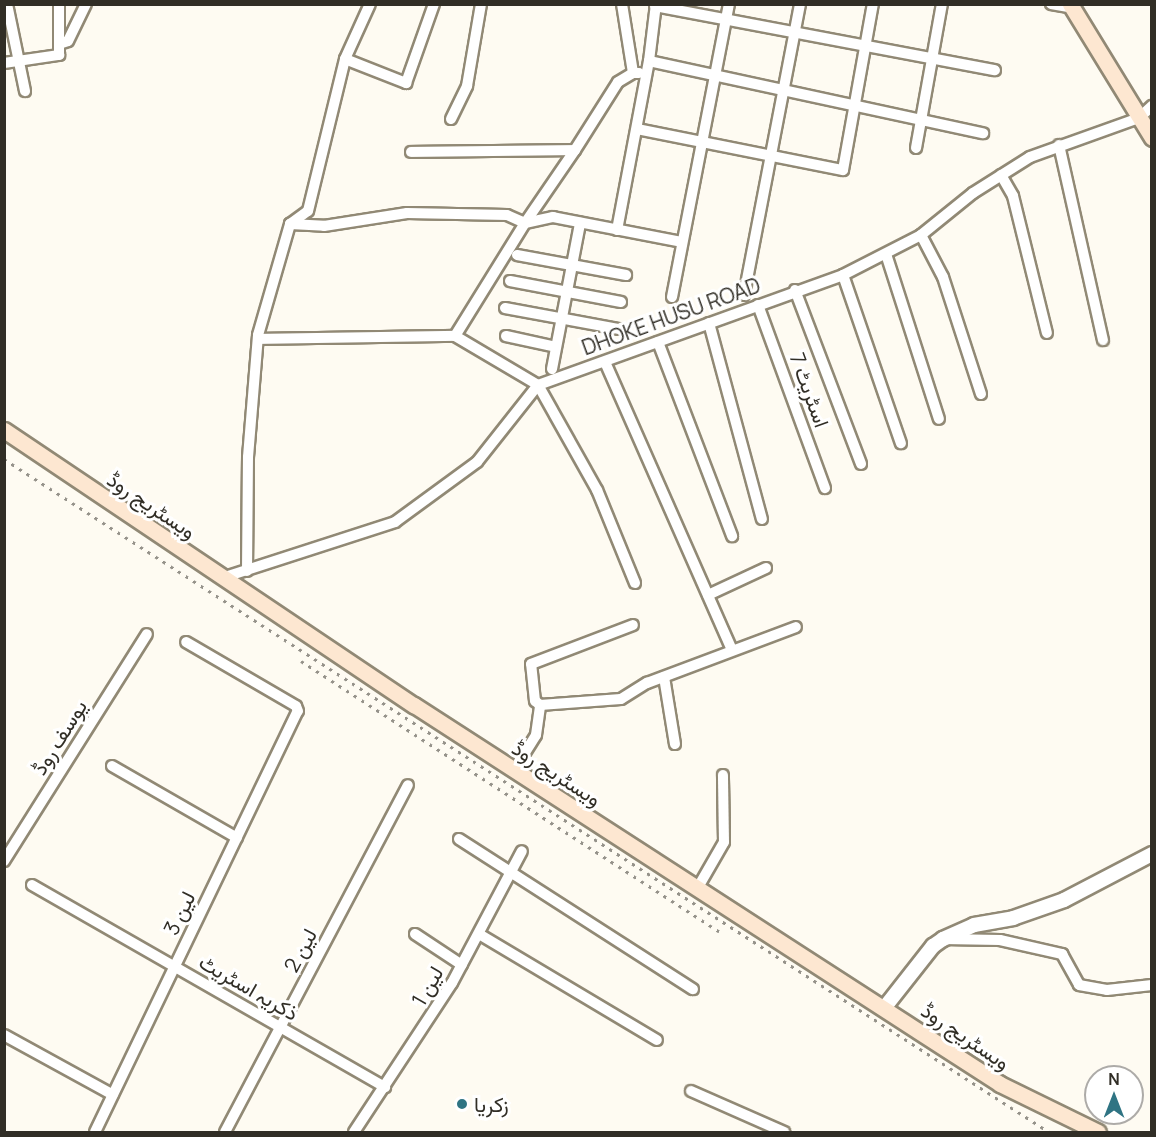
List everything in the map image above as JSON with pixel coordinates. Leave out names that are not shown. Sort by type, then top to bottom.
[{"type":"main road","points":[[1071,6],[1152,138]]},
{"type":"main road","name":"ویسٹریج روڈ","points":[[4,430],[222,578],[514,770],[885,1008],[999,1084],[1098,1132]]},
{"type":"street","points":[[8,4],[25,91]]},
{"type":"street","points":[[4,63],[59,55],[59,4]]},
{"type":"street","points":[[59,44],[68,40],[86,4]]},
{"type":"street","points":[[247,571],[248,457],[258,339],[290,224],[308,211],[345,59],[370,4]]},
{"type":"street","points":[[345,59],[406,83],[434,4]]},
{"type":"street","points":[[451,119],[467,86],[480,4]]},
{"type":"street","points":[[622,4],[633,73]]},
{"type":"street","points":[[672,297],[729,4]]},
{"type":"street","points":[[744,295],[800,4]]},
{"type":"street","points":[[637,129],[843,170],[873,4]]},
{"type":"street","points":[[916,148],[942,4]]},
{"type":"street","points":[[1051,4],[1071,6]]},
{"type":"street","points":[[617,230],[648,67],[656,5],[995,70]]},
{"type":"street","points":[[455,336],[525,223],[618,82],[648,67],[714,75],[983,133]]},
{"type":"street","name":"DHOKE HUSU ROAD","points":[[538,385],[795,290],[843,275],[921,235],[1001,175],[1059,145],[1138,118],[1152,106]]},
{"type":"street","points":[[1059,145],[1103,340]]},
{"type":"street","points":[[411,152],[575,150]]},
{"type":"street","points":[[1001,175],[1013,196],[1047,333]]},
{"type":"street","points":[[290,224],[324,226],[407,213],[507,215],[525,223],[553,217],[682,243]]},
{"type":"street","points":[[552,369],[580,222]]},
{"type":"street","points":[[921,235],[943,277],[981,394]]},
{"type":"street","points":[[886,254],[939,419]]},
{"type":"street","points":[[517,255],[626,275]]},
{"type":"street","points":[[843,275],[901,443]]},
{"type":"street","points":[[510,281],[621,302]]},
{"type":"street","points":[[795,290],[861,464]]},
{"type":"street","name":"اسٹریٹ 7","points":[[758,305],[825,488]]},
{"type":"street","points":[[505,308],[618,330]]},
{"type":"street","points":[[709,323],[762,519]]},
{"type":"street","points":[[258,339],[455,336],[538,385],[597,490],[635,583]]},
{"type":"street","points":[[506,336],[556,347]]},
{"type":"street","points":[[658,342],[732,536]]},
{"type":"street","points":[[605,362],[732,650]]},
{"type":"street","points":[[222,578],[395,522],[477,462],[538,385]]},
{"type":"street","points":[[708,595],[765,568]]},
{"type":"street","points":[[540,705],[535,701],[531,664],[633,625]]},
{"type":"street","points":[[540,705],[547,702],[621,699],[647,683],[796,627]]},
{"type":"street","name":"یوسف روڈ","points":[[4,861],[8,848],[147,633]]},
{"type":"street","name":"لین 3","points":[[95,1132],[298,711],[296,706],[186,642]]},
{"type":"street","points":[[664,677],[675,744]]},
{"type":"street","points":[[514,770],[536,735],[540,705]]},
{"type":"street","points":[[112,766],[237,838]]},
{"type":"street","points":[[697,889],[724,842],[723,775]]},
{"type":"street","name":"لین 2","points":[[225,1132],[408,785]]},
{"type":"street","points":[[459,839],[693,989]]},
{"type":"street","name":"لین 1","points":[[354,1132],[462,965],[522,851]]},
{"type":"street","points":[[885,1008],[933,946],[944,939],[974,925],[1013,918],[1064,900],[1152,854]]},
{"type":"street","name":"ذکریہ اسٹریٹ","points":[[32,885],[385,1087]]},
{"type":"street","points":[[415,934],[462,965]]},
{"type":"street","points":[[479,934],[657,1041]]},
{"type":"street","points":[[944,939],[1000,940],[1062,954],[1079,986],[1107,990],[1152,985]]},
{"type":"street","points":[[4,1035],[113,1095]]},
{"type":"street","points":[[691,1091],[784,1132]]},
{"type":"railway","points":[[4,459],[1049,1132]]},
{"type":"railway","points":[[301,661],[719,931]]},
{"type":"place","name":"زکریا","points":[[462,1104]]}]
